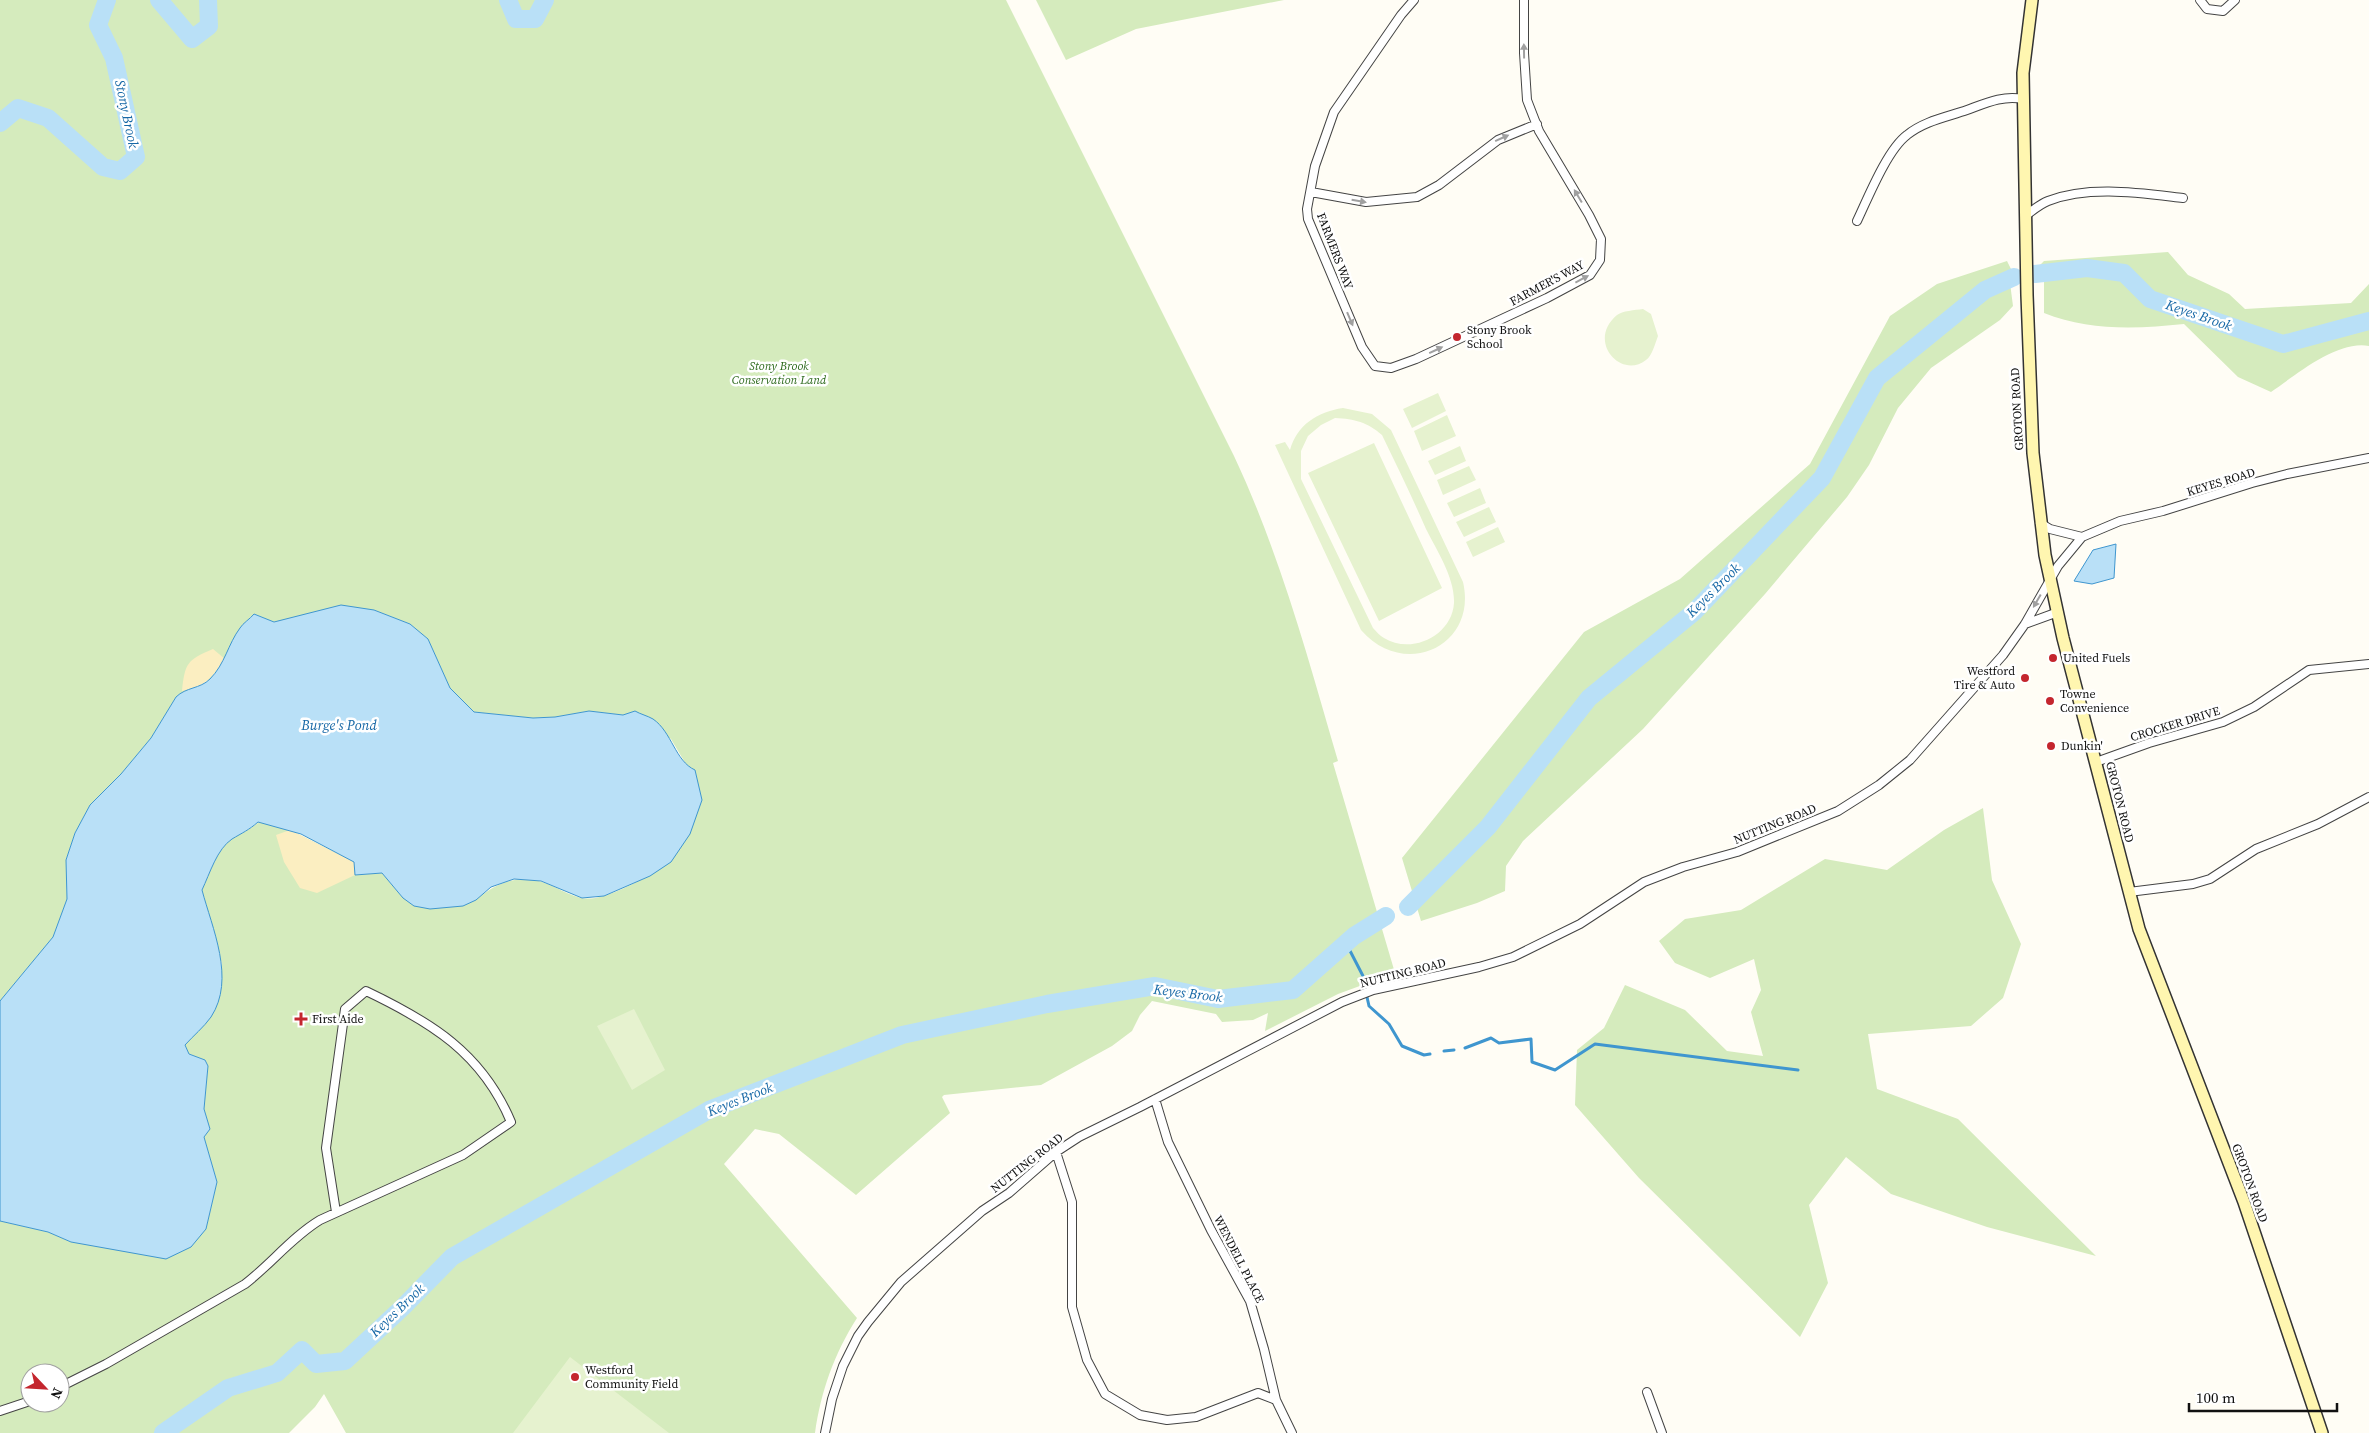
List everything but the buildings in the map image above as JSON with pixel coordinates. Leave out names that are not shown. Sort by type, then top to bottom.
[{"type":"main road","name":"GROTON ROAD","points":[[2032,0],[2025,48],[2023,99],[2031,425],[2040,523],[2050,579],[2138,929],[2160,990],[2244,1202],[2322,1433]]},
{"type":"street","name":"FARMERS WAY","points":[[1391,368],[1375,366],[1362,347],[1308,218],[1307,209],[1315,166],[1334,112],[1400,14],[1414,0]]},
{"type":"street","name":"FARMER'S WAY","points":[[1391,368],[1416,359],[1547,298],[1590,275],[1600,260],[1601,239],[1537,124],[1528,100],[1524,53],[1524,0]]},
{"type":"street","points":[[2200,0],[2207,9],[2223,11],[2235,0]]},
{"type":"street","points":[[1857,221],[1894,149],[1907,134],[1928,123],[1990,101],[2015,97],[2023,99]]},
{"type":"street","points":[[1311,192],[1366,202],[1417,197],[1440,185],[1498,140],[1537,124]]},
{"type":"street","points":[[2025,216],[2046,201],[2069,194],[2110,192],[2183,198]]},
{"type":"street","name":"KEYES ROAD","points":[[2050,579],[2082,537],[2120,521],[2163,511],[2278,476],[2369,458]]},
{"type":"street","points":[[2040,523],[2050,529],[2082,537]]},
{"type":"street","name":"NUTTING ROAD","points":[[825,1433],[832,1399],[849,1352],[868,1322],[890,1295],[901,1282],[982,1211],[1009,1193],[1056,1152],[1099,1126],[1342,1002],[1373,990],[1478,967],[1513,957],[1580,924],[1644,882],[1683,867],[1737,852],[1838,812],[1879,785],[1910,760],[2003,655],[2025,624],[2050,579]]},
{"type":"street","points":[[2025,624],[2058,612]]},
{"type":"street","name":"CROCKER DRIVE","points":[[2096,762],[2149,742],[2223,722],[2254,707],[2309,670],[2369,664]]},
{"type":"street","points":[[2129,892],[2210,880],[2256,849],[2318,824],[2369,796]]},
{"type":"street","points":[[70,1381],[106,1364],[245,1284],[261,1272],[306,1229],[336,1212],[463,1155],[511,1122],[493,1086],[461,1050],[437,1030],[406,1010],[366,991],[345,1009],[326,1148],[336,1212]]},
{"type":"street","name":"WENDELL PLACE","points":[[1155,1099],[1168,1142],[1211,1230],[1250,1301],[1264,1348],[1276,1400],[1292,1433]]},
{"type":"street","points":[[1056,1152],[1072,1202],[1072,1306],[1087,1360],[1105,1394],[1140,1415],[1167,1420],[1196,1417],[1258,1394],[1276,1400]]},
{"type":"street","points":[[1647,1392],[1662,1433]]},
{"type":"street","points":[[0,1411],[20,1404]]},
{"type":"green space","name":"Stony Brook Conservation Land","points":[[0,0],[1006,0],[1234,456],[1250,493],[1279,568],[1316,684],[1338,761],[1333,763],[1395,973],[1338,994],[1265,1031],[1268,1013],[1253,1020],[1222,1022],[1216,1014],[1152,1001],[1140,1015],[1132,1031],[1112,1046],[1041,1085],[944,1095],[942,1097],[950,1113],[856,1195],[779,1134],[755,1129],[724,1164],[857,1318],[835,1359],[821,1402],[815,1433],[346,1433],[324,1394],[315,1407],[289,1433],[0,1433],[0,1221],[48,1232],[71,1242],[121,1249],[206,1229],[217,1182],[204,1137],[210,1129],[204,1109],[208,1066],[205,1060],[189,1054],[185,1045],[211,1016],[222,964],[202,890],[214,862],[227,843],[259,822],[290,830],[354,862],[356,875],[382,873],[403,898],[476,900],[498,885],[524,879],[542,882],[571,895],[589,899],[616,892],[650,876],[687,766],[671,739],[623,715],[589,711],[555,717],[533,718],[474,712],[450,688],[428,639],[410,624],[374,610],[273,622],[254,614],[240,628],[225,659],[210,679],[176,697],[151,738],[121,774],[90,805],[75,833],[66,860],[67,899],[53,937],[0,1001]]},
{"type":"green space","points":[[1036,0],[1284,0],[1136,29],[1066,60]]},
{"type":"green space","points":[[2168,252],[2188,275],[2229,294],[2245,309],[2351,303],[2369,284],[2369,346],[2344,348],[2331,353],[2317,360],[2271,392],[2238,377],[2184,324],[2148,327],[2095,326],[2061,319],[2044,313],[2044,282],[2035,278],[2035,270],[2044,261]]},
{"type":"green space","name":"Keyes Brook","points":[[2007,261],[2014,275],[2010,283],[2013,306],[2000,320],[1931,368],[1898,408],[1869,465],[1847,497],[1765,594],[1643,729],[1523,841],[1506,866],[1505,891],[1477,903],[1421,921],[1402,858],[1584,632],[1680,579],[1810,464],[1890,316],[1937,284]]},
{"type":"green space","points":[[1643,309],[1651,314],[1658,336],[1650,356],[1646,360],[1636,365],[1627,365],[1610,355],[1606,346],[1605,336],[1608,325],[1619,314]]},
{"type":"green space","points":[[1438,393],[1446,411],[1412,428],[1403,409]]},
{"type":"green space","points":[[1343,408],[1372,414],[1391,430],[1463,582],[1465,604],[1459,624],[1449,638],[1434,649],[1416,654],[1397,653],[1378,645],[1361,630],[1275,445],[1285,442],[1290,450],[1298,433],[1309,421]],"holes":[[[1335,418],[1366,424],[1382,435],[1452,584],[1454,594],[1452,615],[1438,633],[1417,643],[1395,643],[1383,637],[1373,628],[1301,479],[1301,451],[1308,436],[1321,425]]]},
{"type":"green space","points":[[1447,415],[1456,436],[1422,451],[1414,431]]},
{"type":"green space","points":[[1374,443],[1442,588],[1379,621],[1308,473]]},
{"type":"green space","points":[[1460,446],[1466,461],[1435,475],[1428,461]]},
{"type":"green space","points":[[1469,466],[1476,480],[1443,495],[1437,480]]},
{"type":"green space","points":[[1480,488],[1486,503],[1454,517],[1447,503]]},
{"type":"green space","points":[[1489,507],[1496,522],[1464,537],[1456,522]]},
{"type":"green space","points":[[1498,527],[1505,542],[1473,557],[1466,542]]},
{"type":"green space","points":[[1983,808],[1992,880],[2021,944],[2003,998],[1971,1026],[1868,1034],[1877,1089],[1958,1119],[2096,1256],[1987,1227],[1891,1194],[1846,1157],[1809,1205],[1828,1283],[1800,1337],[1639,1178],[1575,1105],[1577,1050],[1604,1028],[1625,985],[1685,1010],[1727,1051],[1763,1056],[1751,1012],[1761,990],[1754,959],[1710,978],[1675,963],[1659,941],[1685,919],[1741,910],[1825,859],[1887,870],[1944,830]]},
{"type":"green space","points":[[634,1009],[665,1070],[632,1090],[597,1026]]},
{"type":"green space","name":"Westford Community Field","points":[[570,1357],[669,1433],[513,1433]]},
{"type":"sand","points":[[213,649],[225,659],[203,684],[182,691],[186,668],[198,656]]},
{"type":"sand","points":[[290,830],[354,862],[355,875],[317,893],[300,888],[284,862],[276,835]]},
{"type":"water","points":[[2116,544],[2114,578],[2092,584],[2074,581],[2093,550]]},
{"type":"water","name":"Burge's Pond","points":[[341,605],[374,610],[410,624],[428,639],[450,688],[474,712],[533,718],[555,717],[589,711],[623,715],[635,711],[653,719],[665,731],[683,760],[695,770],[702,800],[690,834],[671,862],[650,876],[604,896],[582,898],[541,881],[514,879],[491,887],[476,900],[463,906],[430,909],[414,906],[403,898],[382,873],[355,875],[354,862],[301,834],[258,822],[232,839],[222,849],[202,890],[216,937],[222,970],[222,986],[218,1002],[211,1017],[185,1045],[189,1054],[205,1060],[208,1066],[204,1109],[210,1129],[204,1137],[217,1182],[206,1229],[191,1247],[166,1259],[71,1242],[48,1232],[0,1221],[0,1001],[53,937],[67,899],[66,860],[75,833],[90,805],[121,774],[151,738],[176,697],[184,691],[202,685],[210,679],[223,660],[241,626],[254,614],[274,622]]},
{"type":"waterway","name":"Stony Brook","points":[[0,123],[18,108],[48,118],[103,167],[120,171],[136,157],[114,58],[98,25],[107,0]]},
{"type":"waterway","name":"Stony Brook","points":[[159,0],[192,39],[209,26],[208,0]]},
{"type":"waterway","name":"Stony Brook","points":[[508,0],[516,19],[535,19],[545,0]]},
{"type":"waterway","name":"Keyes Brook","points":[[2035,274],[2087,268],[2124,273],[2150,299],[2283,344],[2369,321]]},
{"type":"waterway","name":"Keyes Brook","points":[[1408,907],[1488,827],[1589,698],[1694,612],[1822,478],[1877,378],[1985,290],[2014,277]]},
{"type":"waterway","name":"Keyes Brook","points":[[163,1433],[228,1388],[277,1373],[302,1350],[316,1364],[345,1361],[402,1308],[452,1257],[709,1110],[902,1035],[1047,1004],[1155,986],[1218,999],[1293,990],[1354,936],[1386,916]]},
{"type":"waterway","points":[[1346,943],[1363,976],[1365,988]]},
{"type":"waterway","points":[[1367,997],[1369,1006],[1389,1024],[1402,1046],[1424,1055],[1430,1054]]},
{"type":"waterway","points":[[1465,1048],[1491,1038],[1499,1043],[1531,1039],[1532,1062],[1555,1070],[1595,1044],[1798,1070]]},
{"type":"waterway","points":[[1444,1051],[1454,1050]]},
{"type":"place","name":"Stony Brook School","points":[[1457,337]]},
{"type":"place","name":"United Fuels","points":[[2053,658]]},
{"type":"place","name":"Westford Tire & Auto","points":[[2025,678]]},
{"type":"place","name":"Towne Convenience","points":[[2050,701]]},
{"type":"place","name":"Dunkin'","points":[[2051,746]]},
{"type":"place","name":"First Aide","points":[[301,1019]]},
{"type":"place","name":"Westford Community Field","points":[[575,1377]]}]
